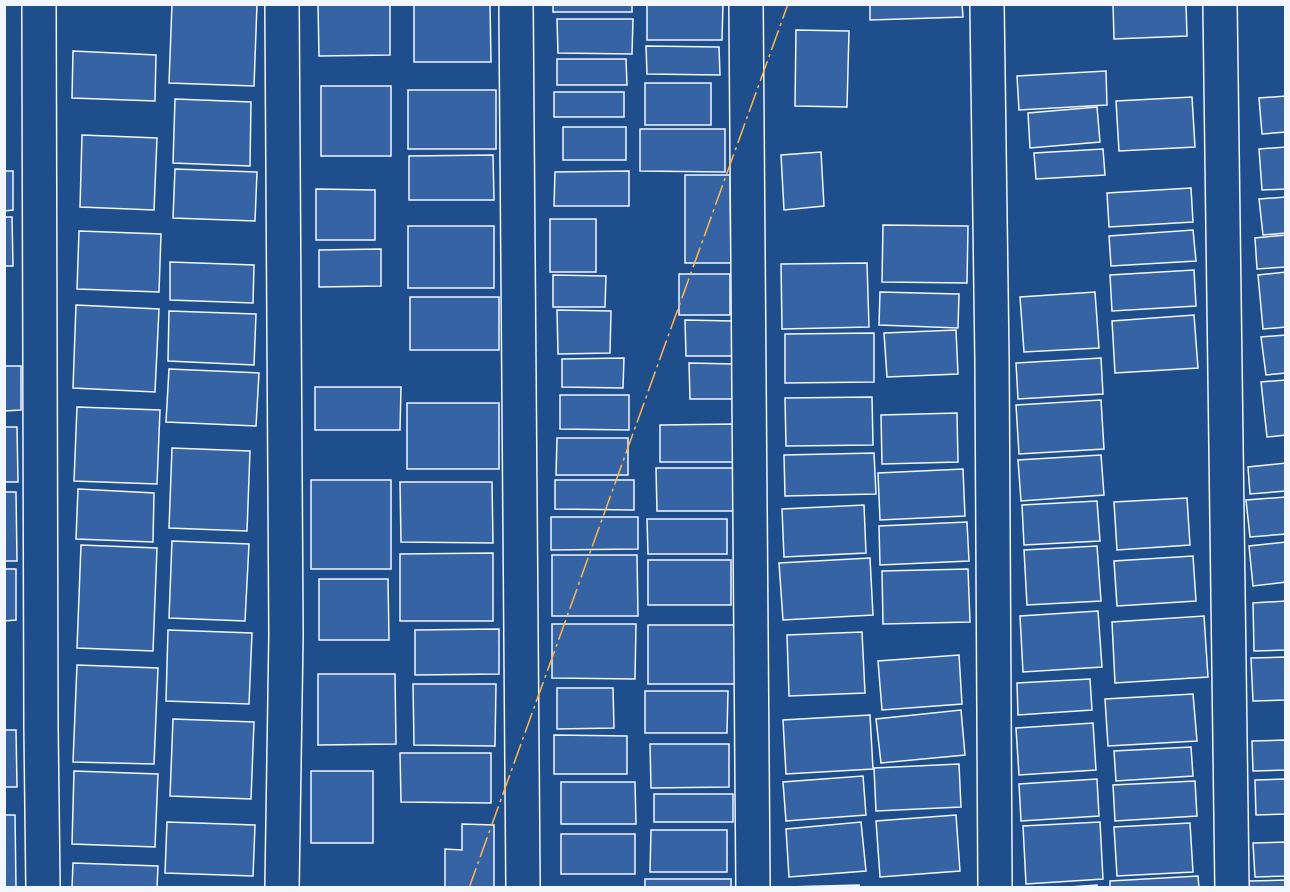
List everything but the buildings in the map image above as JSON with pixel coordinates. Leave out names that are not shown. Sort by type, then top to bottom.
[{"type":"street","points":[[39,4],[40,727],[43,888]]},
{"type":"street","points":[[282,4],[286,635],[282,888]]},
{"type":"street","points":[[516,4],[523,888]]},
{"type":"street","points":[[746,4],[753,888]]},
{"type":"street","points":[[987,4],[992,373],[994,888]]},
{"type":"street","points":[[1220,4],[1232,888]]},
{"type":"power","points":[[469,888],[788,4]]}]
